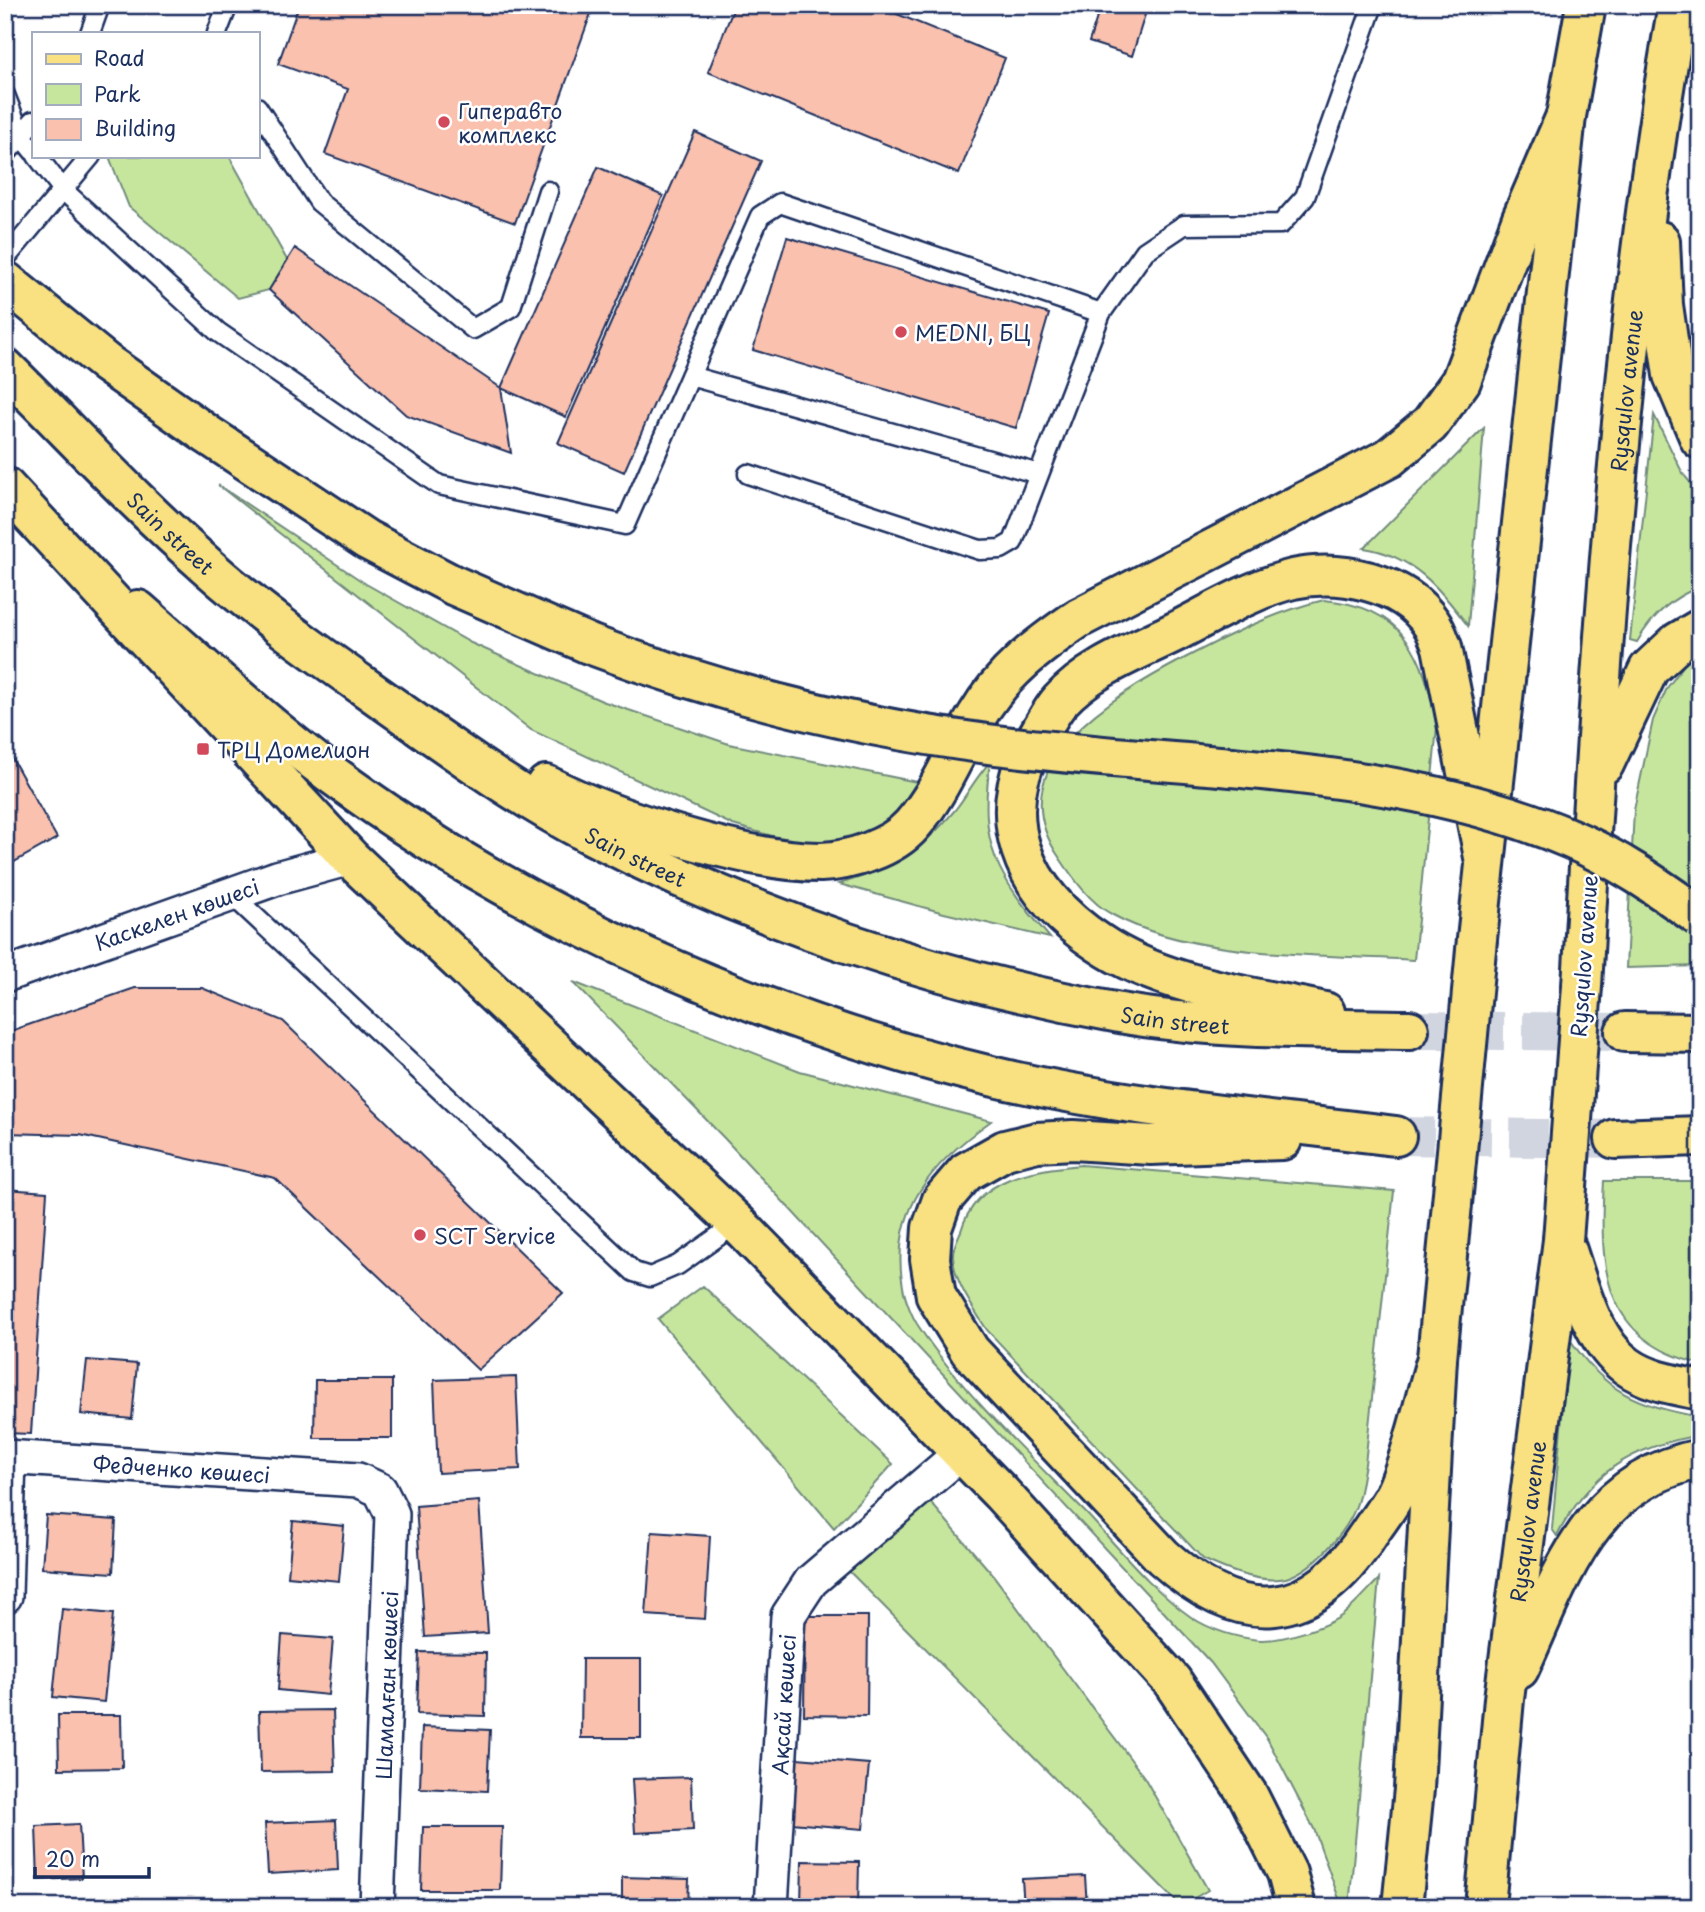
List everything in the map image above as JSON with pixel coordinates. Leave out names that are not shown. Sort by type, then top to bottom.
[{"type":"main road","points":[[1402,1907],[1414,1789],[1437,1358],[1477,939],[1566,116],[1586,5]]},
{"type":"main road","name":"Rysqulov avenue","points":[[1485,1907],[1504,1699],[1563,1240],[1594,785],[1627,361],[1655,131],[1678,5]]},
{"type":"main road","points":[[387,703],[570,797],[685,837],[778,858],[821,862],[853,857],[885,844],[909,828],[932,800],[988,699],[1001,681],[1040,645],[1091,611],[1389,457],[1430,424],[1461,381],[1522,218],[1566,116]]},
{"type":"main road","points":[[1655,131],[1663,305],[1673,375],[1700,439]]},
{"type":"main road","points":[[5,281],[106,362],[208,435],[367,540],[453,585],[589,644],[711,687],[843,722],[991,745],[1370,784],[1455,800],[1521,819],[1583,844],[1626,865],[1700,917]]},
{"type":"main road","name":"Sain street","points":[[5,368],[205,565],[293,637],[475,765],[587,833],[730,899],[874,952],[1013,991],[1124,1014],[1248,1027],[1409,1030],[1194,984],[1146,967],[1099,943],[1065,916],[1034,881],[1017,843],[1013,805],[1017,782],[1030,748],[1060,701],[1099,669],[1246,595],[1294,579],[1346,576],[1387,588],[1412,603],[1432,623],[1442,647],[1452,689],[1485,862]]},
{"type":"main road","points":[[5,488],[350,858],[737,1223],[961,1453],[1172,1681],[1248,1795],[1287,1872],[1296,1907]]},
{"type":"main road","points":[[37,521],[249,707],[330,773],[428,840],[545,909],[699,979],[851,1037],[993,1077],[1105,1099],[1396,1136],[1151,1145],[1073,1140],[1037,1142],[1005,1150],[966,1172],[942,1200],[932,1228],[930,1259],[936,1296],[970,1351],[1163,1557],[1189,1581],[1226,1600],[1261,1607],[1287,1604],[1313,1593],[1336,1577],[1354,1556],[1398,1488],[1437,1358]]},
{"type":"main road","points":[[1594,785],[1649,669],[1678,642],[1700,629]]},
{"type":"main road","points":[[1625,1032],[1700,1033]]},
{"type":"main road","points":[[1615,1139],[1700,1136]]},
{"type":"main road","points":[[1563,1240],[1598,1333],[1626,1366],[1662,1383],[1700,1390]]},
{"type":"main road","points":[[1504,1699],[1578,1544],[1600,1512],[1627,1488],[1660,1470],[1700,1459]]},
{"type":"street","name":"Каскелен көшесі","points":[[5,975],[231,894],[350,858]]},
{"type":"street","name":"Ақсай көшесі","points":[[771,1907],[788,1616],[811,1581],[961,1453]]},
{"type":"street","name":"Федченко көшесі","points":[[7,1457],[358,1480]]},
{"type":"street","points":[[5,1596],[7,1457]]},
{"type":"street","name":"Шамалған көшесі","points":[[358,1480],[380,1490],[393,1514],[377,1907]]},
{"type":"lane","points":[[90,32],[100,5]]},
{"type":"lane","points":[[217,32],[228,5]]},
{"type":"lane","points":[[748,474],[980,550],[1001,549],[1013,542],[1101,313],[1145,251],[1184,225],[1281,224],[1305,197],[1373,5]]},
{"type":"lane","points":[[5,95],[21,136],[32,150]]},
{"type":"lane","points":[[259,110],[319,202],[473,329],[511,307],[548,191]]},
{"type":"lane","points":[[5,155],[32,122]]},
{"type":"lane","points":[[39,158],[63,190],[218,332],[439,485],[625,525],[760,216],[780,203],[1101,313]]},
{"type":"lane","points":[[5,259],[89,158]]},
{"type":"lane","points":[[690,376],[1040,474]]},
{"type":"lane","points":[[231,894],[634,1272],[650,1278],[678,1265],[737,1223]]},
{"type":"green space","points":[[230,158],[287,260],[269,290],[238,298],[129,207],[110,159]]},
{"type":"green space","points":[[1654,415],[1683,474],[1700,494],[1700,587],[1663,608],[1637,642],[1630,640]]},
{"type":"green space","points":[[1484,428],[1468,626],[1424,575],[1397,558],[1364,548]]},
{"type":"green space","points":[[218,485],[366,584],[471,643],[602,701],[729,744],[917,782],[896,813],[873,831],[855,838],[821,844],[783,839],[733,825],[531,730]]},
{"type":"green space","points":[[1324,600],[1352,604],[1392,624],[1406,639],[1417,657],[1432,701],[1437,727],[1414,960],[1300,955],[1220,947],[1181,940],[1145,929],[1105,910],[1089,897],[1070,873],[1043,823],[1042,792],[1052,763],[1072,737],[1097,713],[1156,674],[1252,625]]},
{"type":"green space","points":[[1700,652],[1700,966],[1626,968],[1634,810],[1653,720],[1667,688],[1684,665]]},
{"type":"green space","points":[[990,762],[987,816],[996,858],[1017,896],[1050,938],[839,884],[890,865],[929,838],[955,810]]},
{"type":"green space","points":[[573,982],[800,1071],[991,1121],[951,1153],[934,1171],[909,1211],[900,1259],[903,1287],[909,1308],[916,1323],[937,1352],[976,1400],[1176,1606],[1215,1629],[1233,1635],[1269,1640],[1317,1628],[1338,1618],[1379,1579],[1349,1907],[1342,1907],[1314,1829],[1268,1740],[1211,1663],[725,1139]]},
{"type":"green space","points":[[1081,1165],[1394,1191],[1365,1464],[1359,1496],[1352,1516],[1337,1538],[1318,1559],[1296,1574],[1286,1578],[1265,1579],[1232,1571],[1203,1559],[987,1330],[965,1295],[954,1266],[953,1251],[969,1213],[980,1198],[1009,1179],[1044,1170]]},
{"type":"green space","points":[[1604,1181],[1700,1181],[1700,1364],[1668,1353],[1643,1337],[1625,1318],[1613,1296],[1606,1270],[1603,1242]]},
{"type":"green space","points":[[703,1286],[893,1464],[834,1528],[658,1319]]},
{"type":"green space","points":[[1569,1338],[1596,1372],[1624,1394],[1658,1408],[1700,1417],[1700,1435],[1652,1447],[1614,1466],[1583,1495],[1557,1536],[1552,1529]]},
{"type":"green space","points":[[919,1489],[993,1575],[1144,1777],[1208,1890],[1181,1906],[837,1559]]},
{"type":"building","name":"Гиперавто комплекс","points":[[299,5],[594,5],[515,223],[325,154],[348,89],[278,64]]},
{"type":"building","points":[[735,5],[875,5],[1005,58],[959,174],[708,72]]},
{"type":"building","points":[[1101,5],[1148,5],[1132,56],[1089,42]]},
{"type":"building","points":[[695,132],[761,161],[624,472],[558,443]]},
{"type":"building","points":[[598,167],[663,196],[566,417],[501,388]]},
{"type":"building","name":"MEDNI, БЦ","points":[[787,237],[1049,314],[1016,428],[753,350]]},
{"type":"building","points":[[295,248],[501,388],[511,453],[406,415],[269,290]]},
{"type":"building","points":[[5,746],[57,838],[5,867]]},
{"type":"building","name":"SCT Service","points":[[135,988],[202,988],[283,1021],[563,1293],[478,1370],[275,1178],[80,1135],[5,1133],[5,1033]]},
{"type":"building","points":[[5,1189],[47,1192],[31,1434],[5,1433]]},
{"type":"building","points":[[87,1360],[137,1364],[132,1419],[81,1414]]},
{"type":"building","points":[[516,1377],[520,1469],[438,1473],[434,1380]]},
{"type":"building","points":[[315,1380],[392,1380],[392,1438],[314,1438]]},
{"type":"building","points":[[479,1501],[488,1633],[425,1637],[416,1506]]},
{"type":"building","points":[[46,1515],[116,1520],[113,1573],[42,1568]]},
{"type":"building","points":[[293,1521],[344,1526],[339,1581],[288,1576]]},
{"type":"building","points":[[652,1532],[710,1536],[705,1619],[646,1615]]},
{"type":"building","points":[[62,1609],[113,1614],[104,1702],[53,1697]]},
{"type":"building","points":[[805,1616],[868,1616],[867,1716],[804,1715]]},
{"type":"building","points":[[282,1635],[333,1639],[328,1695],[278,1690]]},
{"type":"building","points":[[419,1652],[486,1653],[485,1716],[417,1714]]},
{"type":"building","points":[[582,1659],[641,1659],[641,1738],[581,1738]]},
{"type":"building","points":[[333,1710],[335,1771],[261,1772],[259,1711]]},
{"type":"building","points":[[58,1715],[121,1715],[122,1768],[59,1769]]},
{"type":"building","points":[[422,1727],[490,1730],[487,1791],[420,1788]]},
{"type":"building","points":[[797,1758],[869,1764],[863,1829],[791,1823]]},
{"type":"building","points":[[691,1777],[693,1830],[635,1833],[632,1779]]},
{"type":"building","points":[[336,1820],[338,1870],[268,1874],[265,1823]]},
{"type":"building","points":[[79,1824],[82,1878],[38,1880],[36,1826]]},
{"type":"building","points":[[423,1827],[502,1827],[500,1890],[421,1890]]},
{"type":"building","points":[[802,1861],[859,1862],[858,1907],[801,1907]]},
{"type":"building","points":[[1085,1876],[1087,1907],[1024,1907],[1022,1879]]},
{"type":"building","points":[[622,1877],[689,1879],[688,1907],[622,1907]]},
{"type":"tunnel","points":[[1409,1030],[1625,1032]]},
{"type":"tunnel","points":[[1396,1136],[1615,1139]]},
{"type":"place","name":"Гиперавто комплекс","points":[[444,122]]},
{"type":"place","name":"MEDNI, БЦ","points":[[901,332]]},
{"type":"place","name":"ТРЦ Домелион","points":[[203,749]]},
{"type":"place","name":"SCT Service","points":[[420,1235]]}]
